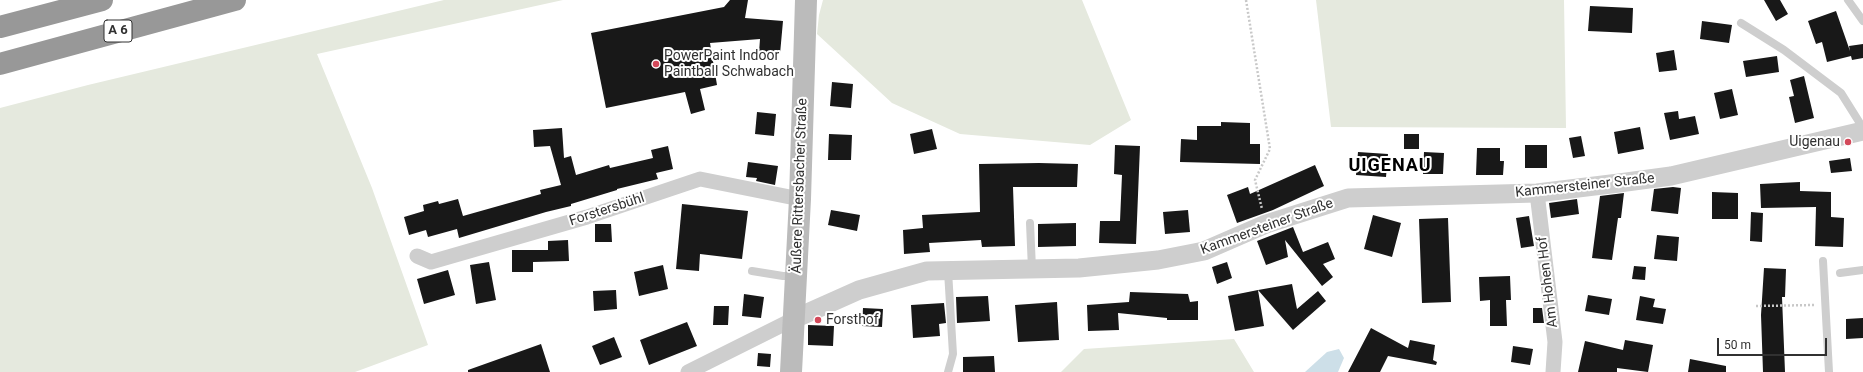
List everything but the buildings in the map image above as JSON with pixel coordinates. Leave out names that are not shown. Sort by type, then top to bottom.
[{"type":"highway","name":"A 6","points":[[0,27],[102,0]]},
{"type":"highway","name":"A 6","points":[[0,64],[236,0]]},
{"type":"main road","name":"Äußere Rittersbacher Straße","points":[[792,372],[800,199],[806,0]]},
{"type":"street","name":"Kammersteiner Straße","points":[[794,319],[859,290],[927,271],[1079,268],[1158,260],[1204,251],[1266,224],[1348,198],[1537,193],[1671,176],[1863,130]]},
{"type":"street","name":"Forstersbühl","points":[[416,256],[431,262],[587,217],[700,179],[800,199]]},
{"type":"street","name":"Am Hohen Hof","points":[[1537,193],[1555,342],[1553,372]]},
{"type":"street","points":[[688,372],[794,319]]},
{"type":"lane","points":[[1848,0],[1863,21]]},
{"type":"lane","points":[[1741,23],[1784,50],[1841,93],[1863,130]]},
{"type":"lane","points":[[1030,223],[1032,269]]},
{"type":"lane","points":[[1823,261],[1829,372]]},
{"type":"lane","points":[[948,270],[953,354],[948,372]]},
{"type":"lane","points":[[1840,273],[1863,270]]},
{"type":"lane","points":[[752,271],[783,276],[796,276]]},
{"type":"path","points":[[1246,0],[1270,149],[1255,180],[1266,224]]},
{"type":"path","points":[[1756,306],[1825,305]]},
{"type":"shaded area","points":[[444,0],[563,0],[317,54],[372,188],[428,345],[355,372],[0,372],[0,108],[88,85]]},
{"type":"shaded area","points":[[823,0],[1082,0],[1131,120],[1090,145],[960,134],[892,103],[817,34],[819,15]]},
{"type":"shaded area","points":[[1316,0],[1564,0],[1566,128],[1331,127]]},
{"type":"shaded area","points":[[1234,339],[1254,372],[1061,372],[1084,349]]},
{"type":"shaded area","points":[[1339,349],[1344,358],[1338,372],[1305,372],[1327,352]]},
{"type":"place","name":"PowerPaint Indoor Paintball Schwabach","points":[[656,64]]},
{"type":"place","name":"Uigenau","points":[[1848,142]]},
{"type":"place","name":"Forsthof","points":[[818,320]]},
{"type":"district","name":"UIGENAU","points":[[1390,166]]}]
